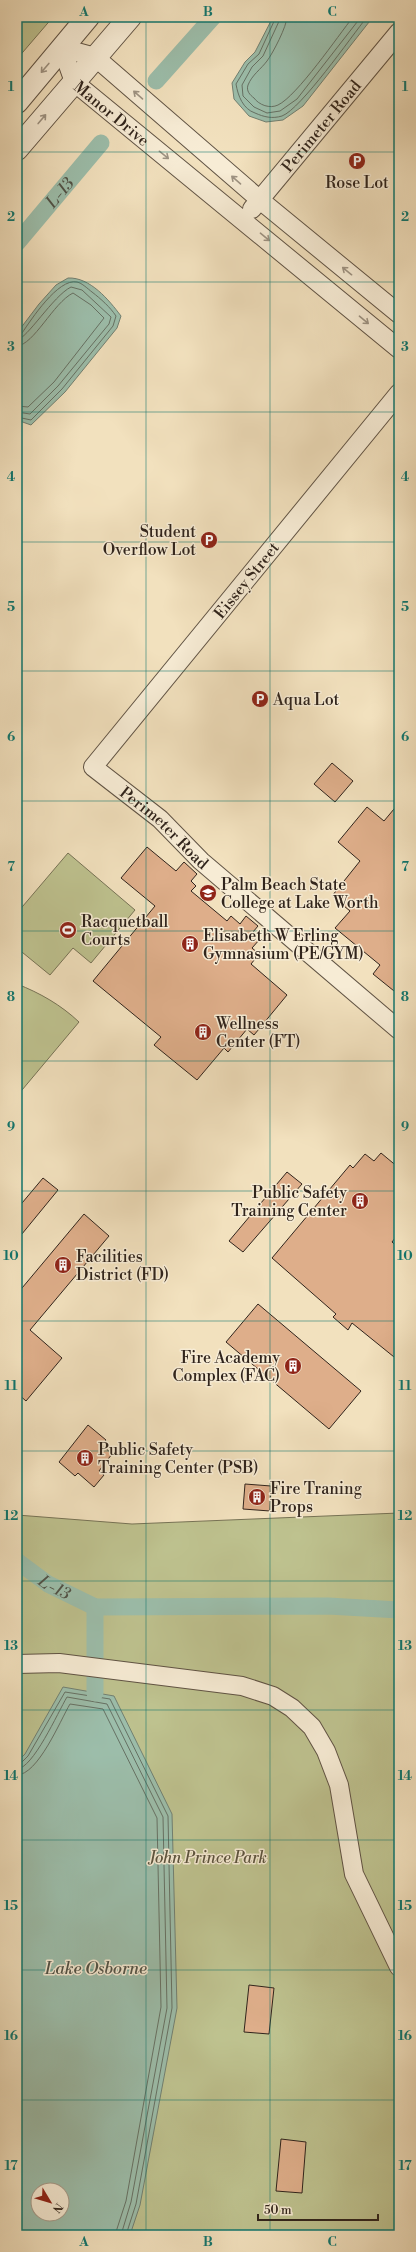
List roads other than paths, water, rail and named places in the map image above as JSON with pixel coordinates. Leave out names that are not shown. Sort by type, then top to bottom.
[{"type":"street","points":[[17,102],[88,17]]},
{"type":"street","points":[[17,149],[130,17]]},
{"type":"street","name":"Perimeter Road","points":[[243,219],[399,32]]},
{"type":"street","name":"Manor Drive","points":[[62,48],[95,57],[260,200],[399,314]]},
{"type":"street","name":"Manor Drive","points":[[62,48],[74,82],[243,219],[399,349]]},
{"type":"street","name":"Eissey Street","points":[[93,767],[399,393]]},
{"type":"street","name":"Perimeter Road","points":[[93,767],[160,820],[201,861],[399,1030]]},
{"type":"street","points":[[17,1664],[59,1663],[242,1686],[273,1696],[292,1708],[312,1727],[326,1751],[339,1785],[354,1874],[399,1967]]},
{"type":"water","points":[[273,17],[373,17],[303,106],[283,120],[266,122],[249,116],[234,99],[232,83],[245,62],[255,52]]},
{"type":"water","points":[[68,278],[84,281],[91,285],[111,303],[121,316],[117,328],[65,392],[31,425],[17,420],[17,333],[39,304],[56,285]]},
{"type":"water","name":"Lake Osborne","points":[[63,1687],[114,1696],[172,1814],[177,2008],[140,2205],[130,2235],[17,2235],[17,1762],[25,1754]]},
{"type":"waterway","name":"L-13","points":[[156,81],[213,17]]},
{"type":"waterway","name":"L-13","points":[[17,243],[101,143]]},
{"type":"waterway","points":[[17,1561],[48,1584],[95,1607],[328,1606],[399,1610]]},
{"type":"waterway","points":[[95,1607],[95,1693]]},
{"type":"place","name":"Rose Lot","points":[[357,161]]},
{"type":"place","name":"Student Overflow Lot","points":[[209,540]]},
{"type":"place","name":"Aqua Lot","points":[[260,699]]},
{"type":"place","name":"Palm Beach State College at Lake Worth","points":[[208,893]]},
{"type":"place","name":"Racquetball Courts","points":[[68,930]]},
{"type":"place","name":"Elisabeth W Erling Gymnasium (PE/GYM)","points":[[190,944]]},
{"type":"place","name":"Wellness Center (FT)","points":[[203,1032]]},
{"type":"place","name":"Public Safety Training Center","points":[[360,1201]]},
{"type":"place","name":"Facilities District (FD)","points":[[63,1265]]},
{"type":"place","name":"Fire Academy Complex (FAC)","points":[[293,1366]]},
{"type":"place","name":"Public Safety Training Center (PSB)","points":[[85,1458]]},
{"type":"place","name":"Fire Traning Props","points":[[257,1497]]},
{"type":"park label","name":"John Prince Park","points":[[208,1857]]}]
